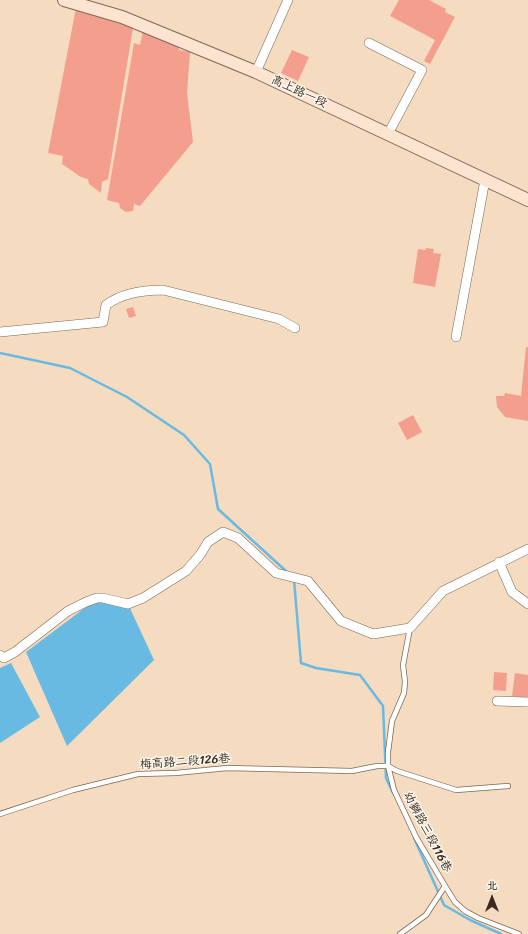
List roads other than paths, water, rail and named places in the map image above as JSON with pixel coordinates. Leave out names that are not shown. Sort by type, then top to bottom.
[{"type":"street","name":"高上路一段","points":[[64,0],[122,17],[256,72],[528,200]]},
{"type":"street","points":[[256,72],[288,0]]},
{"type":"street","points":[[369,42],[422,70],[388,134]]},
{"type":"street","points":[[456,337],[485,180]]},
{"type":"street","points":[[0,332],[103,322],[106,305],[124,295],[146,290],[163,290],[279,319],[295,328]]},
{"type":"street","points":[[0,655],[4,658],[16,652],[68,611],[86,602],[97,598],[103,598],[128,604],[143,598],[186,571],[200,555],[208,542],[223,532],[238,538],[276,573],[308,581],[341,621],[372,634],[410,628],[443,591],[528,549]]},
{"type":"street","points":[[499,562],[512,592],[528,604]]},
{"type":"street","points":[[496,701],[528,702]]},
{"type":"lane","name":"幼獅路三段116巷","points":[[410,628],[403,665],[405,682],[404,692],[392,721],[388,752],[388,766],[394,790],[416,837],[444,888],[455,902],[465,911],[478,918],[519,934]]},
{"type":"lane","name":"梅高路二段126巷","points":[[0,814],[73,790],[138,774],[176,773],[227,768],[352,771],[377,766],[388,766]]},
{"type":"lane","points":[[388,766],[397,771],[456,790],[508,786]]},
{"type":"lane","points":[[400,934],[426,915],[444,888]]},
{"type":"water","points":[[98,598],[128,604],[154,660],[67,746],[26,652]]},
{"type":"water","points":[[11,663],[40,717],[0,743],[0,668]]},
{"type":"waterway","points":[[0,353],[70,368],[127,397],[184,435],[210,464],[218,509],[287,572]]},
{"type":"waterway","points":[[294,580],[301,663],[316,668],[360,675],[383,706],[386,778],[393,793]]},
{"type":"waterway","points":[[414,838],[444,905],[470,920],[501,934]]}]
